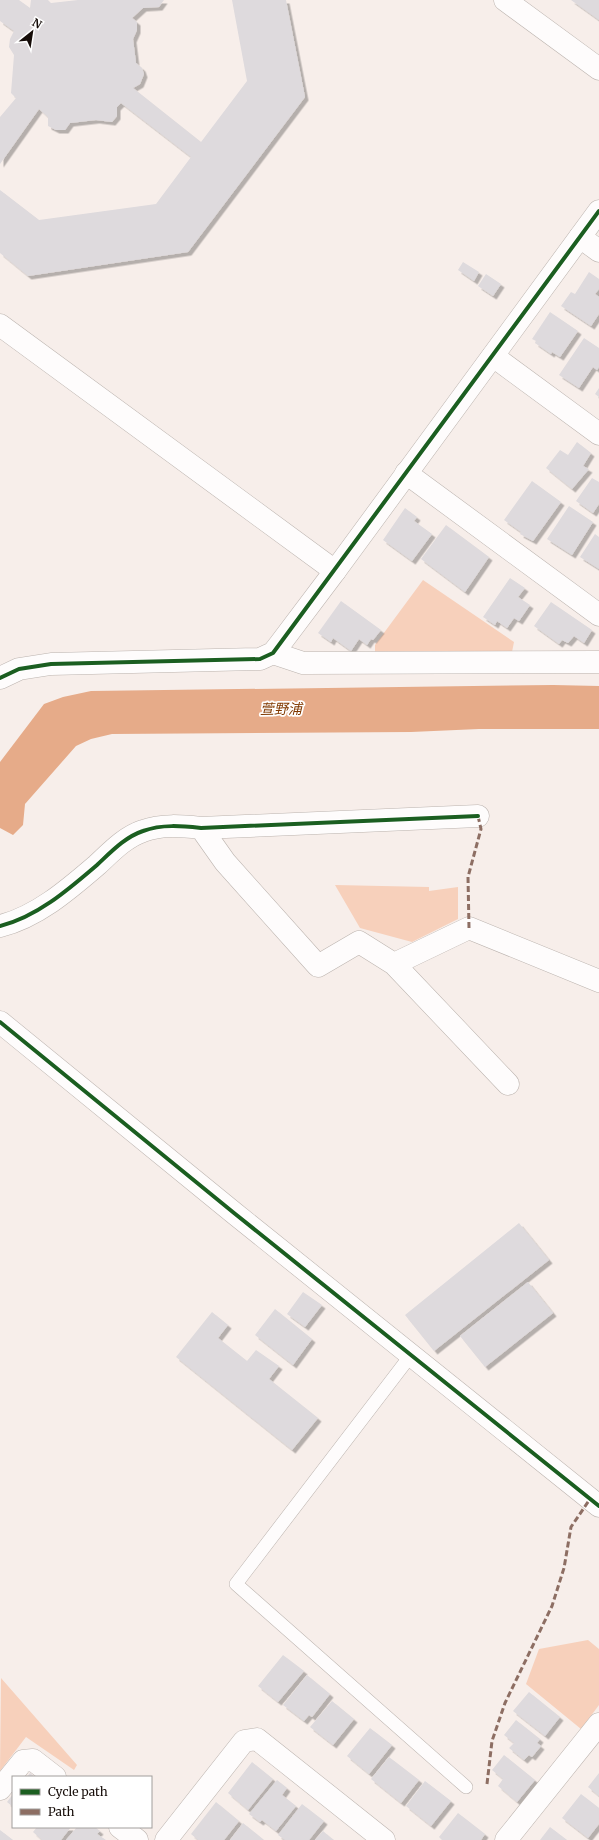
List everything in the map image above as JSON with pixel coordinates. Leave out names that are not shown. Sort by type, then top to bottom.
[{"type":"street","points":[[504,0],[599,69]]},
{"type":"street","points":[[0,678],[19,669],[51,664],[260,659],[273,653],[335,571],[599,211]]},
{"type":"street","points":[[580,237],[599,250]]},
{"type":"street","points":[[0,325],[335,571]]},
{"type":"street","points":[[493,356],[599,434]]},
{"type":"street","points":[[406,473],[599,616]]},
{"type":"street","points":[[273,653],[303,663],[599,662]]},
{"type":"street","points":[[0,926],[11,923],[36,911],[78,882],[125,840],[144,830],[175,826],[201,828],[478,816]]},
{"type":"street","points":[[201,828],[225,862],[318,966],[359,942],[394,964],[508,1084]]},
{"type":"street","points":[[394,964],[469,928],[599,981]]},
{"type":"street","points":[[0,1022],[228,1208],[599,1506]]},
{"type":"street","points":[[506,1840],[599,1724]]},
{"type":"street","points":[[166,1840],[244,1741],[256,1739],[384,1840]]},
{"type":"street","points":[[0,1788],[22,1761],[33,1760],[54,1776]]},
{"type":"street","points":[[121,1828],[136,1840]]},
{"type":"lane","points":[[411,1355],[236,1584],[466,1787]]},
{"type":"shaded area","points":[[423,580],[514,642],[512,652],[375,653],[375,645]]},
{"type":"shaded area","points":[[335,885],[429,887],[429,891],[458,887],[458,919],[412,942],[360,928]]},
{"type":"shaded area","points":[[588,1640],[599,1649],[599,1705],[581,1729],[526,1684],[539,1649]]},
{"type":"shaded area","points":[[1,1678],[77,1765],[74,1770],[26,1737],[0,1771]]},
{"type":"water","name":"萱野浦","points":[[553,685],[599,686],[599,729],[479,729],[411,732],[112,734],[91,739],[76,746],[25,804],[23,825],[13,835],[0,828],[0,762],[44,704],[63,697],[91,691]]},
{"type":"building","points":[[0,0],[19,0],[30,8],[31,0],[48,0],[51,3],[78,0],[164,0],[159,7],[143,8],[132,18],[137,22],[137,30],[133,39],[136,63],[142,68],[144,74],[140,84],[133,88],[201,142],[247,81],[232,0],[286,0],[305,97],[188,252],[28,276],[0,253],[0,190],[39,220],[156,204],[191,157],[121,103],[117,107],[117,116],[112,122],[96,120],[70,123],[65,130],[56,130],[48,126],[48,117],[39,109],[0,164],[0,117],[16,98],[11,93],[14,55],[9,47],[10,39],[14,31],[0,21]]},
{"type":"building","points":[[571,0],[599,0],[599,20]]},
{"type":"building","points":[[463,262],[479,272],[474,281],[458,270]]},
{"type":"building","points":[[589,272],[599,279],[599,289],[595,294],[599,297],[599,314],[591,326],[561,306],[571,292],[575,294]]},
{"type":"building","points":[[486,274],[501,284],[493,296],[478,286]]},
{"type":"building","points":[[550,312],[578,331],[560,357],[552,352],[551,354],[535,343],[536,341],[532,339]]},
{"type":"building","points":[[584,338],[599,348],[599,367],[597,370],[593,367],[579,388],[559,375]]},
{"type":"building","points":[[599,388],[599,397],[595,394]]},
{"type":"building","points":[[577,442],[591,453],[583,466],[589,469],[572,489],[546,468],[560,450],[568,455]]},
{"type":"building","points":[[592,478],[599,482],[599,504],[593,513],[576,501]]},
{"type":"building","points":[[532,481],[561,502],[533,541],[520,534],[521,532],[504,520]]},
{"type":"building","points":[[569,506],[593,522],[572,555],[547,539]]},
{"type":"building","points":[[405,508],[417,517],[414,521],[432,534],[412,561],[383,540]]},
{"type":"building","points":[[446,525],[489,557],[465,592],[421,559]]},
{"type":"building","points":[[595,534],[599,537],[599,569],[580,557]]},
{"type":"building","points":[[510,578],[525,588],[518,597],[530,605],[519,621],[514,618],[507,628],[497,621],[495,625],[483,617]]},
{"type":"building","points":[[341,601],[381,630],[367,645],[359,639],[351,651],[333,638],[331,642],[318,633]]},
{"type":"building","points":[[551,602],[592,630],[584,643],[574,636],[568,643],[562,640],[559,644],[534,626]]},
{"type":"building","points":[[519,1223],[549,1260],[434,1351],[405,1315]]},
{"type":"building","points":[[528,1282],[553,1313],[485,1367],[460,1336]]},
{"type":"building","points":[[303,1292],[322,1305],[305,1327],[287,1314]]},
{"type":"building","points":[[275,1309],[312,1339],[293,1365],[255,1335]]},
{"type":"building","points":[[212,1312],[228,1325],[218,1338],[247,1361],[256,1350],[279,1366],[269,1379],[318,1418],[292,1450],[176,1357]]},
{"type":"building","points":[[283,1655],[304,1671],[278,1702],[258,1686]]},
{"type":"building","points":[[307,1675],[330,1694],[312,1717],[309,1715],[304,1721],[283,1705]]},
{"type":"building","points":[[529,1692],[560,1717],[545,1736],[513,1711]]},
{"type":"building","points":[[332,1701],[354,1719],[333,1745],[310,1727]]},
{"type":"building","points":[[516,1720],[540,1739],[537,1743],[541,1746],[532,1757],[529,1755],[524,1760],[509,1748],[514,1743],[504,1735]]},
{"type":"building","points":[[370,1728],[392,1745],[369,1774],[347,1756]]},
{"type":"building","points":[[504,1755],[535,1780],[517,1802],[498,1786],[503,1779],[492,1770]]},
{"type":"building","points":[[389,1757],[419,1780],[401,1803],[371,1779]]},
{"type":"building","points":[[252,1762],[273,1779],[248,1810],[228,1793]]},
{"type":"building","points":[[599,1773],[599,1796],[588,1787]]},
{"type":"building","points":[[277,1780],[287,1788],[282,1795],[296,1806],[276,1831],[262,1820],[260,1822],[249,1814]]},
{"type":"building","points":[[425,1781],[451,1801],[431,1826],[406,1806]]},
{"type":"building","points":[[581,1794],[599,1808],[599,1824],[588,1838],[562,1818]]},
{"type":"building","points":[[12,1795],[12,1806],[7,1802]]},
{"type":"building","points":[[216,1802],[239,1821],[224,1840],[198,1840],[191,1834]]},
{"type":"building","points":[[302,1804],[324,1821],[309,1840],[285,1840],[278,1835]]},
{"type":"building","points":[[458,1813],[485,1834],[481,1840],[442,1840],[439,1837]]},
{"type":"building","points":[[243,1823],[264,1840],[230,1840]]},
{"type":"building","points":[[550,1827],[567,1840],[540,1840]]},
{"type":"building","points":[[36,1828],[70,1828],[61,1840],[42,1840],[33,1832]]},
{"type":"building","points":[[76,1828],[96,1828],[100,1831],[97,1834],[106,1840],[66,1840]]},
{"type":"building","points":[[0,1830],[13,1840],[0,1840]]},
{"type":"building","points":[[323,1831],[330,1837],[334,1840],[315,1840]]},
{"type":"marked path","points":[[469,928],[468,877],[481,829],[478,816]]},
{"type":"marked path","points":[[487,1784],[492,1741],[505,1703],[552,1606],[564,1568],[571,1527],[590,1499]]},
{"type":"cycle path","points":[[0,678],[19,669],[51,664],[260,659],[273,653],[599,211]]},
{"type":"cycle path","points":[[0,926],[14,922],[40,909],[75,883],[124,841],[143,831],[157,827],[172,826],[201,828],[478,816]]},
{"type":"cycle path","points":[[0,1022],[234,1213],[599,1506]]}]
